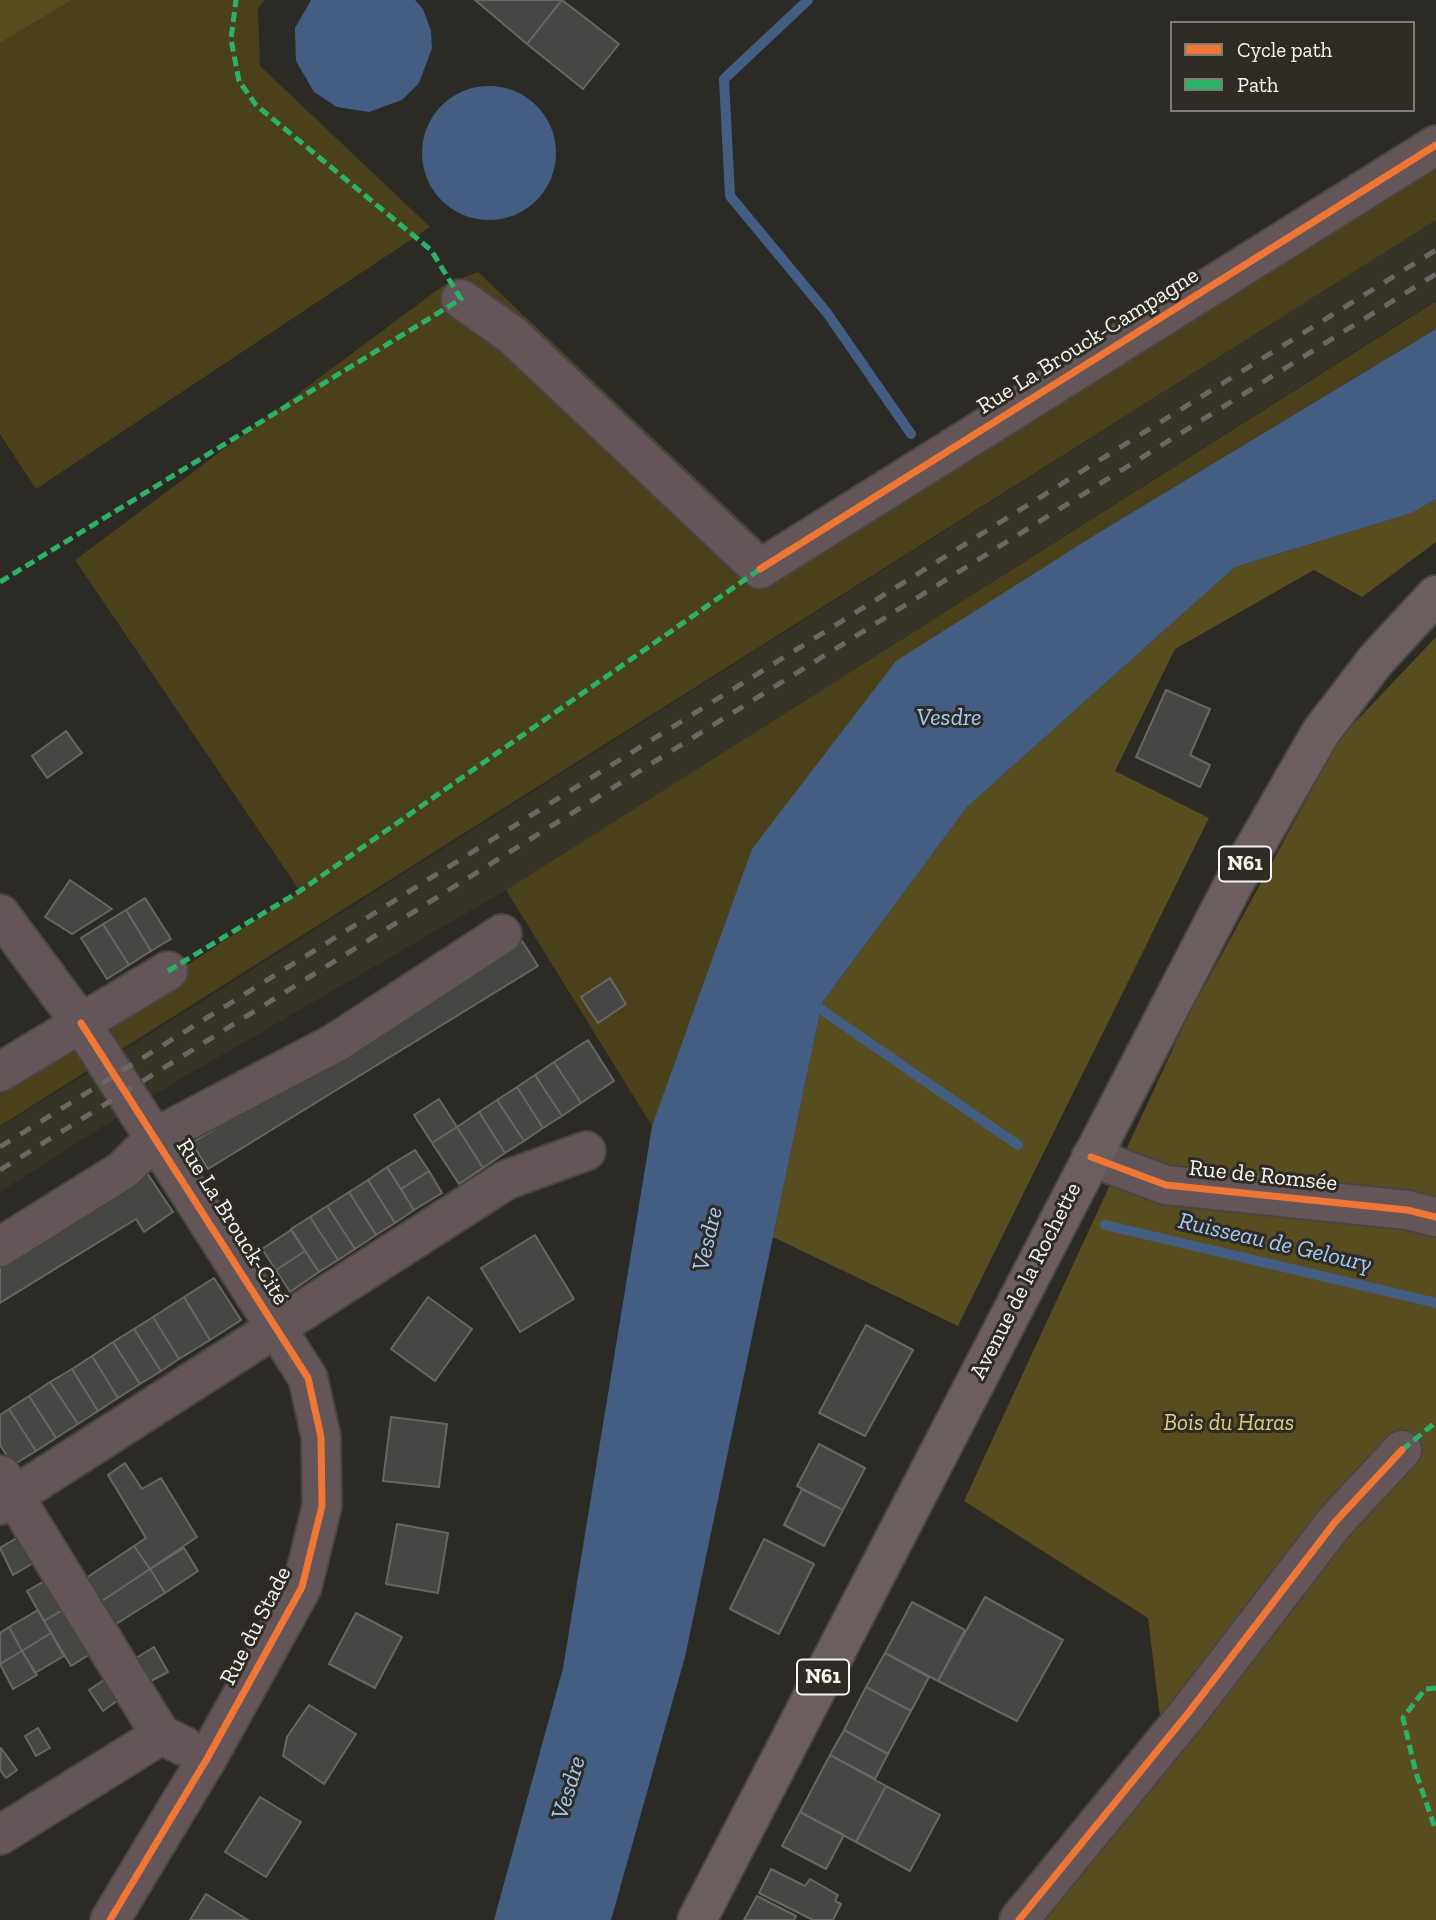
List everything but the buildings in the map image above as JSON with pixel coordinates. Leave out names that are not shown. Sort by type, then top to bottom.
[{"type":"main road","name":"Avenue de la Rochette","points":[[697,1920],[1233,885],[1321,732],[1376,660],[1436,595]]},
{"type":"street","name":"Rue La Brouck-Campagne","points":[[461,299],[512,335],[760,569],[1436,145]]},
{"type":"street","points":[[0,914],[81,1023],[156,1137]]},
{"type":"street","points":[[0,1247],[123,1170],[156,1137],[335,1043],[502,934]]},
{"type":"street","points":[[0,1072],[168,971]]},
{"type":"street","name":"Rue La Brouck-Cité","points":[[156,1137],[275,1327]]},
{"type":"street","name":"Rue La Brouck-Cité","points":[[5,1491],[275,1327],[506,1180],[586,1151]]},
{"type":"street","name":"Rue de Romsée","points":[[1091,1157],[1166,1185],[1408,1210],[1436,1217]]},
{"type":"street","name":"Rue du Stade","points":[[110,1920],[208,1757],[302,1587],[322,1506],[321,1437],[308,1378],[275,1327]]},
{"type":"street","points":[[1019,1920],[1189,1712],[1335,1522],[1402,1450]]},
{"type":"street","points":[[5,1491],[161,1735],[208,1757]]},
{"type":"street","points":[[0,1835],[161,1735]]},
{"type":"shaded area","points":[[72,0],[265,0],[258,8],[260,66],[430,227],[36,489],[0,434],[0,43]]},
{"type":"shaded area","points":[[1436,145],[1436,220],[0,1126],[0,1088],[300,891],[75,560],[444,285],[478,272],[779,557]]},
{"type":"shaded area","points":[[1436,220],[1436,300],[506,890],[148,1098],[120,1053]]},
{"type":"shaded area","points":[[1436,301],[1436,329],[1103,530],[661,1105],[652,1126],[506,890]]},
{"type":"shaded area","points":[[92,1070],[121,1115],[0,1192],[0,1127]]},
{"type":"green space","points":[[0,0],[72,0],[0,43]]},
{"type":"green space","points":[[1436,499],[1436,542],[1362,597],[1314,570],[1175,649],[1115,771],[1209,818],[958,1326],[773,1237],[822,1003],[967,807],[1235,567],[1412,513]]},
{"type":"green space","name":"Bois du Haras","points":[[1436,637],[1436,1920],[1023,1920],[1162,1733],[1148,1618],[964,1501],[1187,1018],[1340,738]]},
{"type":"water","points":[[311,0],[415,0],[423,9],[431,31],[432,48],[419,83],[402,100],[369,112],[337,107],[314,92],[296,61],[295,28]]},
{"type":"water","points":[[489,86],[515,91],[537,105],[551,127],[556,153],[551,179],[537,201],[515,215],[489,220],[463,215],[441,201],[427,179],[422,153],[427,127],[441,105],[463,91]]},
{"type":"water","name":"Vesdre","points":[[1436,329],[1436,499],[1412,513],[1235,567],[967,807],[822,1003],[685,1657],[611,1920],[494,1920],[563,1668],[652,1126],[752,849],[896,661],[1103,530]]},
{"type":"waterway","points":[[808,0],[724,79],[730,196],[827,313],[911,434]]},
{"type":"waterway","name":"Ruisseau de Geloury","points":[[810,1002],[1018,1145]]},
{"type":"waterway","name":"Ruisseau de Geloury","points":[[1105,1225],[1436,1303]]},
{"type":"railway","points":[[0,1147],[1436,250]]},
{"type":"railway","points":[[0,1170],[1436,274]]},
{"type":"marked path","points":[[0,582],[461,299],[431,250],[256,105],[239,81],[231,39],[236,0]]},
{"type":"marked path","points":[[168,971],[300,891],[760,569]]},
{"type":"marked path","points":[[1402,1450],[1436,1422]]},
{"type":"marked path","points":[[1436,1688],[1425,1689],[1403,1718],[1416,1773],[1436,1831]]},
{"type":"cycle path","points":[[760,569],[1436,145]]},
{"type":"cycle path","points":[[81,1023],[308,1378],[321,1437],[322,1506],[302,1587],[208,1757],[110,1920]]},
{"type":"cycle path","points":[[1091,1157],[1166,1185],[1407,1210],[1436,1217]]},
{"type":"cycle path","points":[[1019,1920],[1189,1712],[1335,1522],[1402,1450]]}]
